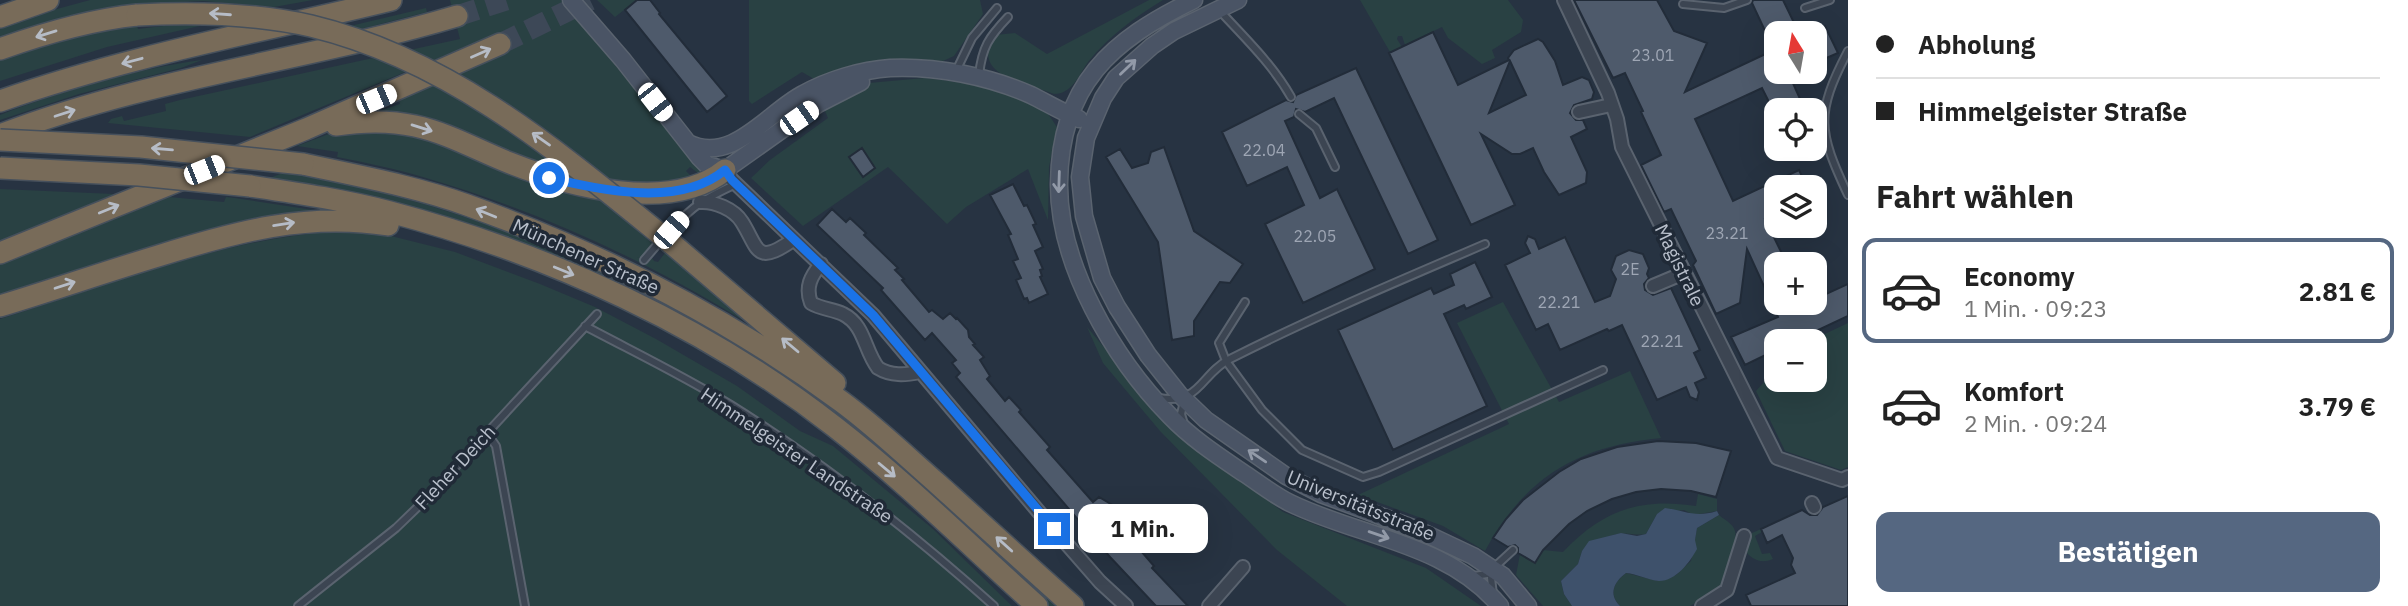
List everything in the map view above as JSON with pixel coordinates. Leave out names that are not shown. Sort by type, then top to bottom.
[{"type":"highway","points":[[0,17],[48,0]]},
{"type":"highway","points":[[0,101],[65,79],[186,47],[391,0]]},
{"type":"highway","points":[[0,50],[77,24],[102,19],[136,15],[212,13],[310,26],[383,49],[453,83],[503,113],[554,149],[875,415],[891,441]]},
{"type":"highway","points":[[0,138],[80,108],[166,85],[392,36],[457,16]]},
{"type":"highway","points":[[0,253],[306,129],[500,44]]},
{"type":"highway","points":[[306,129],[360,121],[391,121],[418,126],[549,178],[636,193],[689,188],[710,180],[731,177]]},
{"type":"highway","name":"Münchener Straße","points":[[0,138],[141,147],[303,164],[390,183],[466,205],[576,249],[661,289],[743,334],[843,403],[891,441],[1073,606]]},
{"type":"highway","name":"Münchener Straße","points":[[0,168],[139,175],[250,186],[389,211],[454,230],[570,273],[641,307],[753,368],[835,426],[910,489],[1037,606]]},
{"type":"highway","points":[[0,306],[206,241],[292,223],[356,220],[410,229],[454,230]]},
{"type":"street","points":[[571,0],[707,165],[731,177],[873,315],[1038,511],[1100,582],[1126,606]]},
{"type":"street","name":"Universitätsstraße","points":[[1238,0],[1196,20],[1152,46],[1132,62],[1116,78],[1090,124],[1083,154],[1081,197],[1095,259],[1117,307],[1148,355],[1184,399],[1206,420],[1286,476],[1321,494],[1418,530],[1473,556],[1494,569],[1528,606]]},
{"type":"street","name":"Magistrale","points":[[1564,0],[1599,59],[1616,108],[1622,148],[1777,458],[1842,480],[1848,477]]},
{"type":"street","points":[[1190,2],[1196,20]]},
{"type":"street","name":"Universitätsstraße","points":[[1190,2],[1136,31],[1114,49],[1096,69],[1070,115],[1065,130],[1059,175],[1059,199],[1068,247],[1084,289],[1126,363],[1152,396],[1186,430],[1217,455],[1288,502],[1432,555],[1484,588],[1497,602]]},
{"type":"street","points":[[688,143],[709,150],[732,144],[783,107],[821,86],[890,68],[979,76],[1030,95],[1090,124]]},
{"type":"street","points":[[731,177],[838,92],[873,78],[922,70]]},
{"type":"street","points":[[1579,112],[1616,108]]},
{"type":"street","points":[[731,177],[732,144]]},
{"type":"street","points":[[700,202],[709,201],[733,212],[744,225],[755,248],[762,252],[781,248],[793,240]]},
{"type":"street","points":[[821,264],[812,274],[808,286],[811,303],[842,314],[858,325]]},
{"type":"street","points":[[1653,286],[1684,273]]},
{"type":"street","points":[[873,315],[858,325],[873,362],[884,372],[908,375],[920,372]]},
{"type":"street","points":[[866,340],[874,341],[889,335]]},
{"type":"street","points":[[1702,606],[1727,590],[1744,536]]},
{"type":"street","points":[[1209,606],[1242,568]]},
{"type":"lane","points":[[1683,4],[1724,8],[1747,0]]},
{"type":"lane","points":[[1805,9],[1830,0]]},
{"type":"lane","points":[[955,73],[972,38],[997,8]]},
{"type":"lane","points":[[1219,9],[1257,51],[1291,97]]},
{"type":"lane","points":[[979,76],[981,55],[989,36],[1008,18]]},
{"type":"lane","points":[[1848,51],[1826,98],[1823,115],[1829,150],[1848,195]]},
{"type":"lane","points":[[1299,114],[1316,128],[1335,167]]},
{"type":"lane","points":[[644,260],[666,240],[689,209],[731,177]]},
{"type":"lane","points":[[1186,430],[1181,414],[1184,399],[1226,361],[1306,322],[1485,244]]},
{"type":"lane","points":[[1245,302],[1219,343],[1226,361],[1262,410],[1302,450],[1363,477],[1603,370]]},
{"type":"lane","name":"Fleher Deich","points":[[298,606],[396,528],[597,314]]},
{"type":"lane","name":"Himmelgeister Landstraße","points":[[585,326],[730,405],[816,463],[878,507],[994,606]]},
{"type":"lane","points":[[1152,396],[1172,400],[1184,399]]},
{"type":"lane","points":[[487,433],[496,446],[526,606]]},
{"type":"lane","points":[[1465,575],[1480,576],[1494,569],[1513,550]]},
{"type":"lane","points":[[1494,569],[1491,578],[1497,602]]},
{"type":"green space","points":[[90,0],[313,0],[274,7],[203,1],[133,4],[133,9],[0,42],[0,29],[35,15]]},
{"type":"green space","points":[[450,0],[561,0],[704,172],[702,176],[690,167],[686,171],[694,179],[619,186],[521,113],[457,72],[504,50],[496,34],[250,137],[108,123],[111,119],[122,116],[124,121],[166,111],[165,104],[180,100],[460,39]]},
{"type":"green space","points":[[597,0],[637,0],[615,17]]},
{"type":"green space","points":[[749,0],[980,0],[983,14],[954,56],[943,61],[892,60],[850,68],[814,79],[802,72],[752,104],[749,101]]},
{"type":"green space","points":[[1149,0],[1163,0],[1114,35],[1088,62],[1066,91],[1054,94],[1016,81],[995,69],[989,60],[989,49],[995,35],[1015,33],[1047,54]]},
{"type":"green space","points":[[1360,0],[1508,0],[1523,20],[1521,32],[1492,50],[1495,58],[1482,64],[1448,38],[1442,27],[1405,45],[1402,36],[1398,36],[1402,47],[1390,52]]},
{"type":"green space","points":[[426,8],[427,12],[357,30],[346,27]]},
{"type":"green space","points":[[137,23],[138,29],[204,25],[107,47],[0,81],[0,56],[48,40]]},
{"type":"green space","points":[[202,60],[181,68],[79,94],[0,120],[0,115],[74,89],[151,69]]},
{"type":"green space","points":[[924,78],[1002,92],[1031,102],[1047,113],[1057,127],[1049,167],[1048,220],[1028,169],[966,207],[947,224],[888,167],[803,226],[751,178],[770,160],[828,118],[824,109],[869,83]]},
{"type":"green space","points":[[431,84],[482,113],[572,177],[370,114],[374,107],[376,112],[400,104],[398,97]]},
{"type":"green space","points":[[391,127],[592,192],[653,244],[643,259],[637,257],[648,262],[652,258],[658,262],[665,253],[667,255],[670,252],[751,325],[634,260],[511,206],[415,175],[337,157],[338,152],[297,146],[334,132]]},
{"type":"green space","points":[[285,172],[399,197],[459,215],[578,260],[693,317],[800,385],[850,423],[929,489],[1055,606],[1049,606],[1019,577],[700,326],[574,262],[487,230],[378,198],[270,178]]},
{"type":"green space","points":[[0,189],[114,194],[0,242]]},
{"type":"green space","points":[[169,197],[224,202],[226,197],[333,213],[0,300],[0,265]]},
{"type":"green space","points":[[339,231],[383,234],[455,252],[595,307],[656,339],[737,386],[800,431],[833,446],[933,529],[1012,606],[0,606],[0,319],[209,253],[252,243]]},
{"type":"green space","points":[[1503,302],[1559,402],[1630,371],[1661,438],[1604,449],[1557,470],[1536,485],[1518,503],[1485,551],[1443,526],[1358,495],[1509,424],[1457,323]]},
{"type":"green space","points":[[1848,323],[1848,467],[1841,470],[1785,451],[1756,391],[1764,382],[1764,392],[1827,392],[1827,333]]},
{"type":"green space","points":[[1087,327],[1170,426],[1283,512],[1426,568],[1481,606],[1347,606],[1277,550],[1160,431],[1103,363]]},
{"type":"green space","points":[[1698,494],[1717,499],[1717,511],[1694,515],[1684,510],[1657,514],[1646,534],[1613,535],[1582,551],[1578,564],[1561,581],[1564,594],[1572,606],[1543,606],[1516,575],[1520,554],[1535,563],[1543,550],[1563,552],[1592,526],[1623,510],[1657,504],[1696,506]]},
{"type":"green space","points":[[1719,515],[1734,528],[1735,540],[1738,541],[1721,589],[1690,606],[1620,606],[1616,602],[1614,588],[1626,573],[1658,581],[1676,575],[1691,561],[1697,528]]},
{"type":"green space","points":[[1761,529],[1762,532],[1755,536],[1762,554],[1770,553],[1773,559],[1758,560],[1745,551],[1752,533]]},
{"type":"water","points":[[1665,508],[1697,514],[1717,511],[1719,515],[1697,528],[1697,549],[1682,570],[1671,578],[1659,581],[1626,573],[1618,580],[1613,593],[1620,606],[1572,606],[1564,594],[1561,581],[1578,564],[1589,541],[1621,533],[1637,536],[1646,534],[1657,514]]},
{"type":"building","points":[[637,0],[650,0],[727,96],[707,112],[625,10]]},
{"type":"building","points":[[1574,0],[1657,0],[1674,31],[1707,43],[1685,92],[1764,55],[1764,84],[1793,84],[1800,98],[1767,98],[1762,88],[1695,119],[1733,201],[1764,186],[1764,238],[1774,238],[1781,252],[1764,252],[1764,286],[1747,249],[1740,303],[1716,314],[1693,265],[1696,261],[1671,209],[1664,212],[1641,165],[1661,155],[1641,112],[1643,111],[1625,73],[1613,78]]},
{"type":"building","points":[[1753,0],[1783,0],[1793,21],[1764,21],[1764,29]]},
{"type":"building","points":[[1827,30],[1838,53],[1827,58]]},
{"type":"building","points":[[1433,32],[1458,85],[1509,60],[1514,50],[1538,39],[1543,42],[1555,61],[1563,85],[1582,77],[1589,80],[1594,92],[1592,99],[1574,105],[1570,113],[1576,120],[1583,120],[1587,129],[1571,137],[1587,172],[1586,183],[1559,195],[1533,148],[1520,154],[1512,154],[1481,134],[1515,205],[1471,225],[1389,53]],"holes":[[[1510,61],[1526,95],[1489,113]]]},
{"type":"building","points":[[1356,68],[1438,240],[1408,254],[1334,98],[1305,112],[1296,109],[1294,117],[1285,121],[1320,198],[1337,189],[1375,269],[1303,303],[1265,224],[1304,205],[1287,167],[1247,186],[1222,132],[1286,100],[1293,102],[1296,95]]},
{"type":"building","points":[[1164,147],[1194,231],[1243,264],[1230,283],[1220,282],[1194,321],[1194,336],[1172,340],[1158,242],[1106,157],[1120,149],[1132,168],[1148,163],[1151,152]]},
{"type":"building","points":[[862,148],[875,168],[863,177],[849,157]]},
{"type":"building","points":[[1799,170],[1801,175],[1788,175]]},
{"type":"building","points":[[1013,184],[1024,206],[1027,205],[1043,247],[1035,251],[1043,269],[1040,270],[1040,277],[1048,294],[1029,303],[1027,298],[1024,299],[1016,280],[1021,278],[1013,261],[1018,259],[1008,235],[1011,234],[990,195]]},
{"type":"building","points":[[832,209],[846,222],[850,218],[866,233],[864,235],[898,268],[895,270],[904,279],[902,280],[929,312],[932,310],[943,319],[950,313],[968,330],[969,337],[975,344],[973,345],[984,357],[980,360],[990,376],[987,379],[1005,401],[1009,397],[1021,410],[1019,412],[1050,447],[1047,450],[1093,502],[1099,497],[1119,509],[1124,515],[1116,522],[1154,566],[1152,568],[1188,606],[1156,606],[1110,557],[956,377],[960,373],[952,363],[956,360],[932,333],[925,340],[881,290],[883,288],[817,225]]},
{"type":"building","points":[[1528,236],[1535,239],[1539,249],[1565,237],[1595,302],[1610,296],[1616,279],[1611,270],[1616,256],[1629,250],[1643,254],[1649,268],[1645,290],[1653,295],[1671,288],[1700,350],[1694,353],[1706,378],[1695,383],[1699,392],[1697,400],[1690,397],[1686,387],[1657,400],[1622,325],[1560,350],[1548,324],[1536,330],[1505,265],[1530,253],[1525,243]]},
{"type":"building","points":[[1475,262],[1492,297],[1466,309],[1464,305],[1444,314],[1487,406],[1393,450],[1338,330],[1431,288],[1434,294],[1454,285],[1450,274]]},
{"type":"building","points":[[1848,284],[1848,316],[1820,329],[1764,329],[1764,356],[1745,365],[1731,337],[1778,317],[1777,315],[1827,315],[1827,294]]},
{"type":"building","points":[[1658,441],[1696,443],[1731,451],[1716,497],[1691,491],[1661,489],[1612,499],[1587,511],[1569,524],[1543,550],[1535,563],[1518,553],[1515,545],[1508,547],[1493,538],[1523,500],[1581,459],[1617,447]]},
{"type":"building","points":[[1848,496],[1848,606],[1751,606],[1746,595],[1795,573],[1791,565],[1793,558],[1782,535],[1767,543],[1761,529],[1802,510],[1810,515],[1817,515],[1823,507]]},
{"type":"tunnel","points":[[457,16],[506,0]]},
{"type":"tunnel","points":[[500,44],[590,0]]},
{"type":"route","points":[[549,178],[636,193],[689,188],[717,177],[725,170],[793,240],[873,315],[1054,529]]}]
